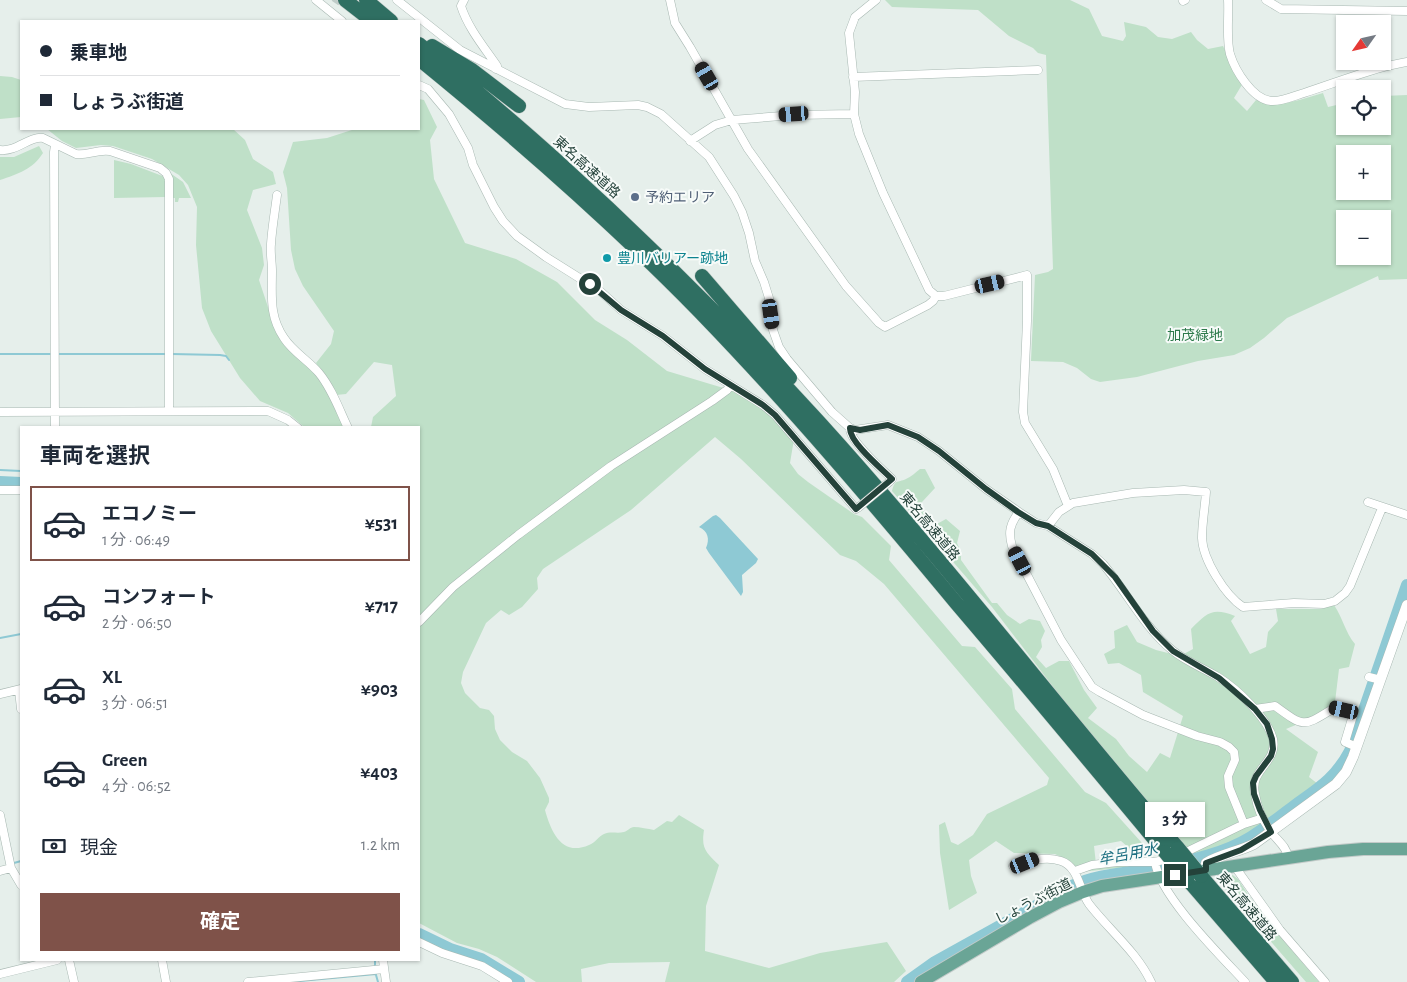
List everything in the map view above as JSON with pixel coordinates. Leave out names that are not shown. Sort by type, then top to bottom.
[{"type":"highway","points":[[366,0],[390,20]]},
{"type":"highway","points":[[340,2],[370,20]]},
{"type":"highway","points":[[420,38],[472,70],[519,106]]},
{"type":"highway","name":"東名高速道路","points":[[420,45],[553,157],[638,235],[758,357],[837,443],[990,621],[1114,774],[1162,863],[1204,873],[1292,982]]},
{"type":"highway","name":"東名高速道路","points":[[420,60],[544,165],[630,244],[698,310],[750,365],[869,498],[1162,863],[1187,879],[1276,982]]},
{"type":"highway","points":[[702,276],[807,398],[837,443]]},
{"type":"main road","name":"しょうぶ街道","points":[[921,982],[1029,918],[1081,890],[1102,886],[1162,863],[1204,873],[1235,865],[1288,857],[1363,850],[1407,849]]},
{"type":"street","points":[[316,0],[341,20]]},
{"type":"street","points":[[397,0],[458,52],[565,104],[589,107],[638,105],[647,107],[660,114],[708,157],[720,173],[742,212],[755,261],[764,282],[773,330],[779,347],[832,412],[850,428],[860,430],[888,425],[918,437],[1018,512],[1036,523],[1048,526],[1092,554],[1103,564],[1125,591],[1153,631],[1173,651],[1219,678],[1255,709],[1267,724],[1273,749],[1271,756],[1253,783],[1254,794],[1270,831],[1288,852],[1288,857]]},
{"type":"street","points":[[464,0],[462,6],[464,13],[476,36],[497,66],[496,69]]},
{"type":"street","points":[[670,0],[675,23],[748,149],[846,286],[879,323],[885,326],[928,305],[936,296]]},
{"type":"street","points":[[876,0],[855,17],[849,33],[854,114],[859,134],[883,193],[929,290],[936,296],[944,296],[1027,275],[1023,412],[1025,423],[1053,469],[1068,506]]},
{"type":"street","points":[[1228,0],[1230,54],[1247,85],[1255,94],[1265,100],[1272,101],[1286,98],[1350,79],[1373,70],[1407,62]]},
{"type":"street","points":[[1266,0],[1281,10],[1407,11]]},
{"type":"street","points":[[329,10],[340,2]]},
{"type":"street","points":[[853,76],[1038,70]]},
{"type":"street","points":[[420,85],[430,86],[460,131],[473,165],[494,207],[503,221],[517,236],[600,291],[621,310],[663,336],[705,369],[763,405],[775,415],[856,509],[892,479],[864,451],[851,435],[850,428]]},
{"type":"street","points":[[690,141],[714,125],[732,120],[794,114],[854,114]]},
{"type":"street","points":[[0,150],[13,150],[38,137],[80,155],[102,149],[110,151],[160,168],[166,173],[169,179],[169,411]]},
{"type":"street","points":[[55,145],[55,426]]},
{"type":"street","points":[[277,194],[271,243],[271,303],[276,323],[283,337],[292,348],[309,362],[320,375],[332,393],[347,426]]},
{"type":"street","points":[[420,621],[453,587],[518,535],[611,466],[712,401],[731,385]]},
{"type":"street","points":[[0,412],[268,411],[288,420],[296,426]]},
{"type":"street","points":[[0,490],[20,490]]},
{"type":"street","points":[[1048,526],[1059,512],[1068,506],[1095,499],[1133,493],[1184,490],[1206,492],[1202,539],[1204,548],[1217,578],[1236,603],[1243,607],[1294,603],[1324,604],[1335,601],[1350,586],[1382,508]]},
{"type":"street","points":[[1368,502],[1407,515]]},
{"type":"street","points":[[1018,512],[1010,526],[1012,546],[1061,640],[1087,680],[1100,692],[1143,715],[1229,747],[1234,752],[1235,760],[1228,776],[1229,787],[1244,824]]},
{"type":"street","points":[[1204,873],[1206,863],[1241,850],[1327,791],[1342,778],[1352,745],[1407,605]]},
{"type":"street","points":[[0,694],[20,690]]},
{"type":"street","points":[[1255,709],[1275,706],[1294,720],[1303,724],[1313,721],[1334,708],[1354,712],[1345,742],[1352,745]]},
{"type":"street","points":[[0,815],[11,868],[20,883]]},
{"type":"street","points":[[1075,873],[1092,865],[1117,862],[1162,863],[1162,861],[1195,848],[1244,824],[1263,818]]},
{"type":"street","points":[[1013,866],[1036,859],[1049,858],[1062,861],[1075,873],[1081,890],[1089,904],[1141,964],[1151,982]]},
{"type":"street","points":[[1162,863],[1168,893],[1245,982]]},
{"type":"street","points":[[1235,865],[1280,930],[1325,982]]},
{"type":"street","points":[[0,871],[11,868]]},
{"type":"street","points":[[420,942],[442,953],[482,966],[508,982]]},
{"type":"street","points":[[0,974],[53,961]]},
{"type":"street","points":[[70,961],[74,982]]},
{"type":"street","points":[[162,961],[166,982]]},
{"type":"street","points":[[383,961],[386,982]]},
{"type":"street","points":[[248,982],[384,969]]},
{"type":"green space","name":"加茂緑地","points":[[885,0],[1070,0],[1089,9],[1102,36],[1123,41],[1126,36],[1124,22],[1146,27],[1158,37],[1172,39],[1191,32],[1208,49],[1223,46],[1243,83],[1234,98],[1247,111],[1256,100],[1273,104],[1323,93],[1328,107],[1336,105],[1336,135],[1391,135],[1391,96],[1407,95],[1407,279],[1379,280],[1378,276],[1287,318],[1250,348],[1234,355],[1198,361],[1137,377],[1100,382],[1091,379],[1077,368],[1063,362],[1031,361],[1035,275],[1053,269],[1046,55],[1038,53],[1033,48],[1009,36],[978,10],[892,7]]},
{"type":"green space","points":[[0,76],[20,80],[20,117],[0,119]]},
{"type":"green space","points":[[420,99],[424,100],[437,127],[430,140],[434,179],[465,243],[516,259],[557,282],[595,320],[627,340],[667,371],[740,393],[766,410],[794,439],[790,463],[798,474],[854,514],[862,517],[891,546],[889,560],[962,646],[975,647],[1012,689],[1015,709],[1085,792],[1106,803],[1142,843],[1146,856],[1136,854],[1121,841],[1094,846],[1096,864],[1121,864],[1128,867],[1080,872],[1070,861],[1055,854],[1014,853],[996,841],[969,860],[971,876],[977,893],[949,910],[940,853],[939,825],[945,822],[951,842],[958,845],[973,835],[987,814],[1047,785],[1049,778],[884,584],[856,561],[840,555],[741,459],[715,437],[631,510],[543,569],[537,578],[538,589],[522,607],[509,615],[501,610],[486,623],[463,672],[461,683],[465,693],[480,708],[489,710],[494,716],[495,729],[500,740],[512,752],[527,761],[540,778],[549,798],[545,810],[554,834],[565,845],[572,848],[580,848],[591,844],[604,834],[624,832],[633,827],[654,830],[667,821],[672,822],[679,815],[704,830],[704,846],[719,865],[706,906],[705,951],[769,968],[820,953],[887,942],[906,971],[894,982],[665,982],[670,962],[609,963],[581,969],[582,982],[536,982],[497,957],[479,949],[457,943],[420,924],[420,426],[371,426],[373,417],[396,396],[392,365],[374,362],[346,394],[336,395],[316,363],[331,344],[334,331],[303,286],[295,269],[291,250],[287,188],[283,172],[293,142],[327,138],[352,130],[420,130]]},
{"type":"green space","points":[[48,130],[234,130],[245,140],[253,159],[273,172],[276,184],[253,190],[247,210],[262,248],[264,265],[259,280],[276,331],[295,355],[314,373],[330,395],[343,426],[303,426],[288,413],[260,401],[240,378],[211,331],[202,308],[196,245],[197,207],[188,185],[179,175],[152,159],[113,146],[101,145],[76,148],[62,141]]},
{"type":"green space","points":[[39,146],[43,153],[35,163],[19,173],[0,180],[0,157],[14,157]]},
{"type":"green space","points":[[114,160],[131,164],[165,177],[165,197],[114,198]]},
{"type":"green space","points":[[170,173],[183,182],[191,198],[179,198],[178,202],[175,202],[175,198],[171,198]]},
{"type":"green space","points":[[920,469],[925,469],[935,488],[922,502],[921,506],[935,525],[946,519],[960,531],[957,543],[961,552],[961,560],[992,603],[997,603],[1007,615],[1020,624],[1029,619],[1040,621],[1045,631],[1041,640],[1042,647],[1036,657],[1046,668],[1059,661],[1069,661],[1084,690],[1097,708],[1088,718],[1116,739],[1129,756],[1147,772],[1160,753],[1170,758],[1183,716],[1143,692],[1141,675],[1119,663],[1108,664],[1104,654],[1115,648],[1114,631],[1127,625],[1137,642],[1156,650],[1180,656],[1193,649],[1191,629],[1201,619],[1210,613],[1227,613],[1235,616],[1231,621],[1250,654],[1266,647],[1268,632],[1278,621],[1276,609],[1321,609],[1334,605],[1355,644],[1349,667],[1339,669],[1335,702],[1310,719],[1286,729],[1318,752],[1309,777],[1318,784],[1241,837],[1208,851],[1192,854],[1074,714],[992,607],[892,491],[895,483],[908,478]]},
{"type":"green space","points":[[1230,873],[1238,879],[1260,913],[1319,982],[1306,982],[1219,882],[1218,876]]},
{"type":"water","points":[[716,515],[758,559],[742,575],[743,592],[741,596],[709,553],[706,548],[707,536],[699,527]]},
{"type":"waterway","points":[[0,354],[53,354]]},
{"type":"waterway","points":[[57,354],[168,354]]},
{"type":"waterway","points":[[172,354],[220,355],[226,356],[229,360]]},
{"type":"waterway","points":[[0,470],[20,471]]},
{"type":"waterway","points":[[0,482],[20,483]]},
{"type":"waterway","name":"牟呂用水","points":[[907,982],[935,962],[1072,886],[1094,878],[1186,861],[1231,847],[1262,830],[1319,788],[1338,769],[1350,751],[1407,585]]},
{"type":"waterway","points":[[0,638],[20,634]]},
{"type":"waterway","points":[[14,863],[20,861]]},
{"type":"waterway","points":[[420,934],[450,949],[481,959],[519,982]]},
{"type":"waterway","points":[[289,982],[376,974]]},
{"type":"waterway","points":[[376,975],[378,982]]},
{"type":"place","name":"予約エリア","points":[[635,197]]},
{"type":"place","name":"豊川バリアー跡地","points":[[607,258]]},
{"type":"route","points":[[590,284],[621,310],[663,336],[705,369],[763,405],[775,415],[856,509],[892,479],[864,451],[851,435],[850,428],[860,430],[888,425],[918,437],[1018,512],[1036,523],[1048,526],[1092,554],[1115,577],[1161,640],[1173,651],[1219,678],[1255,709],[1267,724],[1272,739],[1273,749],[1271,756],[1253,783],[1254,794],[1263,818],[1271,832],[1254,844],[1206,863],[1206,870],[1175,875]]}]
